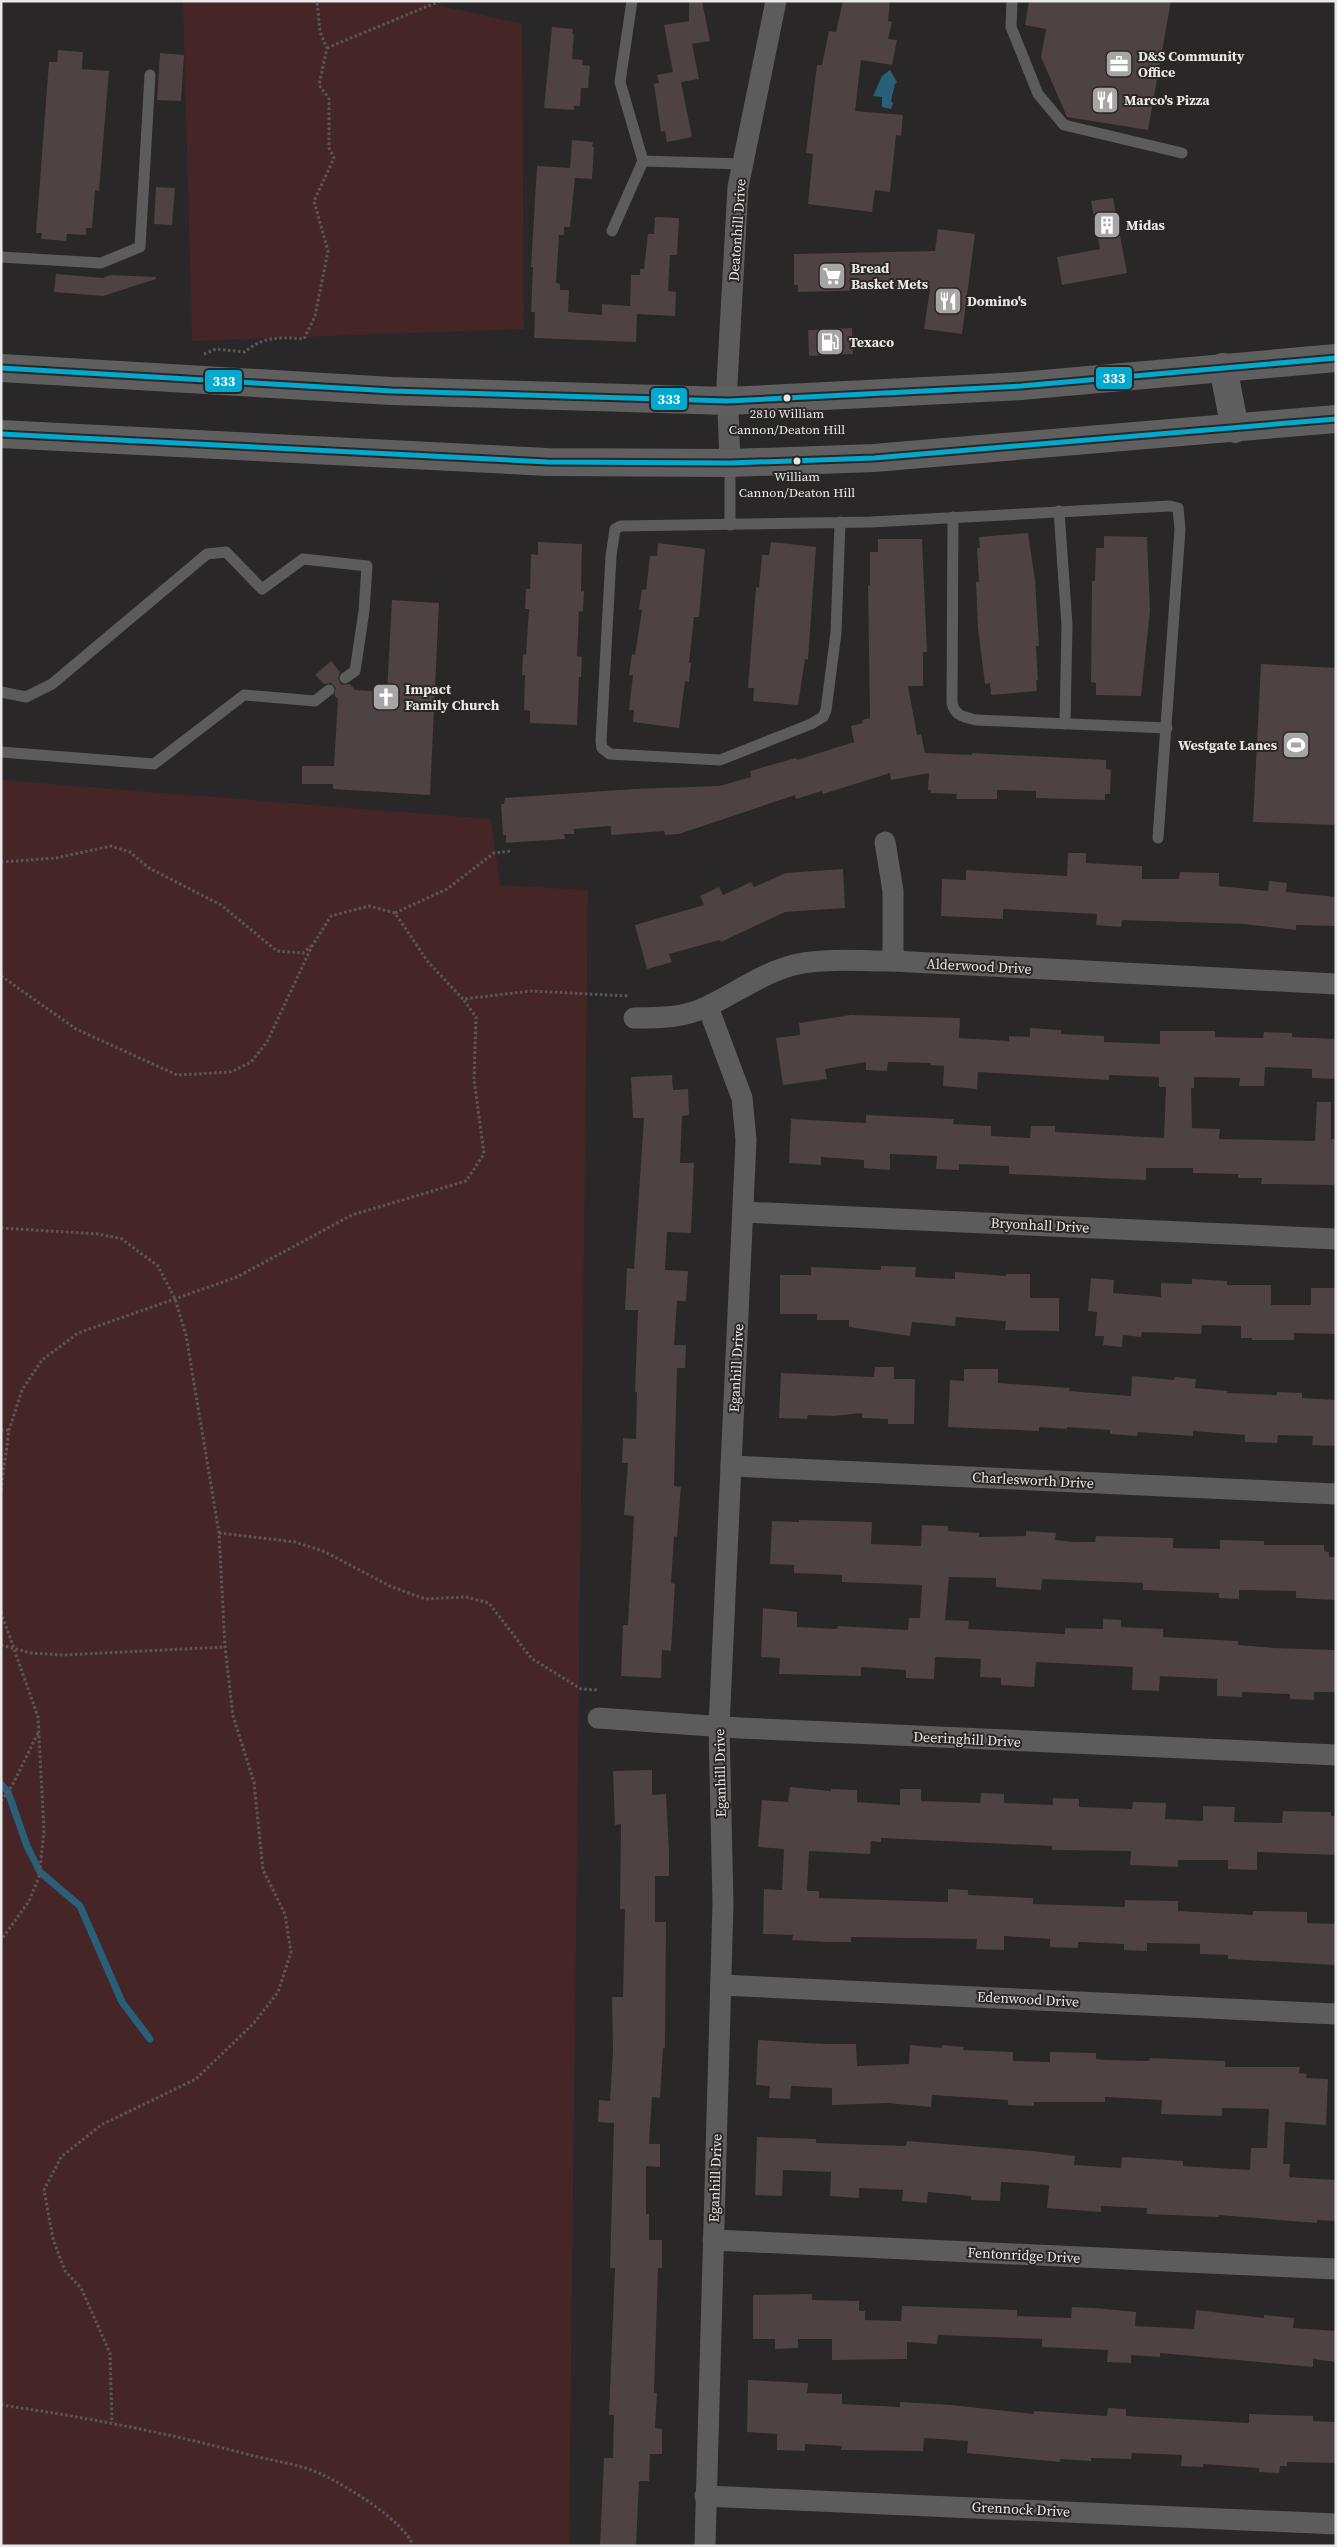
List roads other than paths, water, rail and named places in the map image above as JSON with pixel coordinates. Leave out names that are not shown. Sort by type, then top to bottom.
[{"type":"main road","points":[[1,368],[392,392],[728,401],[906,394],[1336,358]]},
{"type":"main road","points":[[1222,367],[1235,429]]},
{"type":"main road","points":[[1,434],[546,462],[730,463],[874,458],[1336,419]]},
{"type":"street","name":"Deatonhill Drive","points":[[730,463],[728,401],[737,205],[742,164],[776,1]]},
{"type":"street","points":[[885,842],[893,891],[893,961]]},
{"type":"street","name":"Alderwood Drive","points":[[634,1018],[665,1018],[688,1014],[708,1007],[751,982],[798,964],[823,961],[893,961],[1336,984]]},
{"type":"street","name":"Eganhill Drive","points":[[705,2546],[723,1903],[719,1727],[746,1117],[735,1076],[708,1007]]},
{"type":"street","name":"Bryonhall Drive","points":[[743,1212],[1336,1240]]},
{"type":"street","name":"Charlesworth Drive","points":[[731,1466],[1336,1494]]},
{"type":"street","name":"Deeringhill Drive","points":[[598,1718],[719,1727],[1336,1755]]},
{"type":"street","name":"Edenwood Drive","points":[[721,1984],[1336,2014]]},
{"type":"street","name":"Fentonridge Drive","points":[[713,2240],[1336,2269]]},
{"type":"street","name":"Grennock Drive","points":[[705,2496],[1336,2524]]},
{"type":"lane","points":[[612,231],[643,161],[620,82],[632,1]]},
{"type":"lane","points":[[1012,1],[1011,27],[1038,94],[1064,125],[1182,153]]},
{"type":"lane","points":[[1,257],[101,263],[140,247],[150,75]]},
{"type":"lane","points":[[643,161],[742,164]]},
{"type":"lane","points":[[730,463],[730,525]]},
{"type":"lane","points":[[840,522],[836,633],[826,710],[822,717],[811,724],[720,760],[610,754],[602,748],[600,741],[611,556],[615,529],[622,526],[840,522],[1170,506],[1178,508],[1180,529],[1158,838]]},
{"type":"lane","points":[[1059,511],[1067,625],[1065,724]]},
{"type":"lane","points":[[953,517],[953,710],[959,715],[976,720],[1166,728]]},
{"type":"lane","points":[[1,692],[26,697],[52,684],[207,554],[226,552],[262,589],[303,559],[367,566],[364,611],[355,670],[345,678]]},
{"type":"lane","points":[[1,752],[154,764],[244,695],[315,701],[329,690]]},
{"type":"water","points":[[890,70],[897,82],[891,101],[893,103],[891,109],[882,107],[882,97],[873,96],[882,76]]},
{"type":"waterway","points":[[1,1784],[8,1792],[27,1846],[40,1872],[80,1906],[122,2002],[150,2039]]},
{"type":"place","name":"D&S Community Office","points":[[1119,64]]},
{"type":"place","name":"Marco's Pizza","points":[[1105,100]]},
{"type":"place","name":"Midas","points":[[1107,225]]},
{"type":"place","name":"Bread Basket Mets","points":[[832,276]]},
{"type":"place","name":"Domino's","points":[[948,301]]},
{"type":"place","name":"Texaco","points":[[830,342]]},
{"type":"place","name":"2810 William Cannon/Deaton Hill","points":[[787,398]]},
{"type":"place","name":"William Cannon/Deaton Hill","points":[[797,461]]},
{"type":"place","name":"Impact Family Church","points":[[386,697]]},
{"type":"place","name":"Westgate Lanes","points":[[1296,745]]}]
